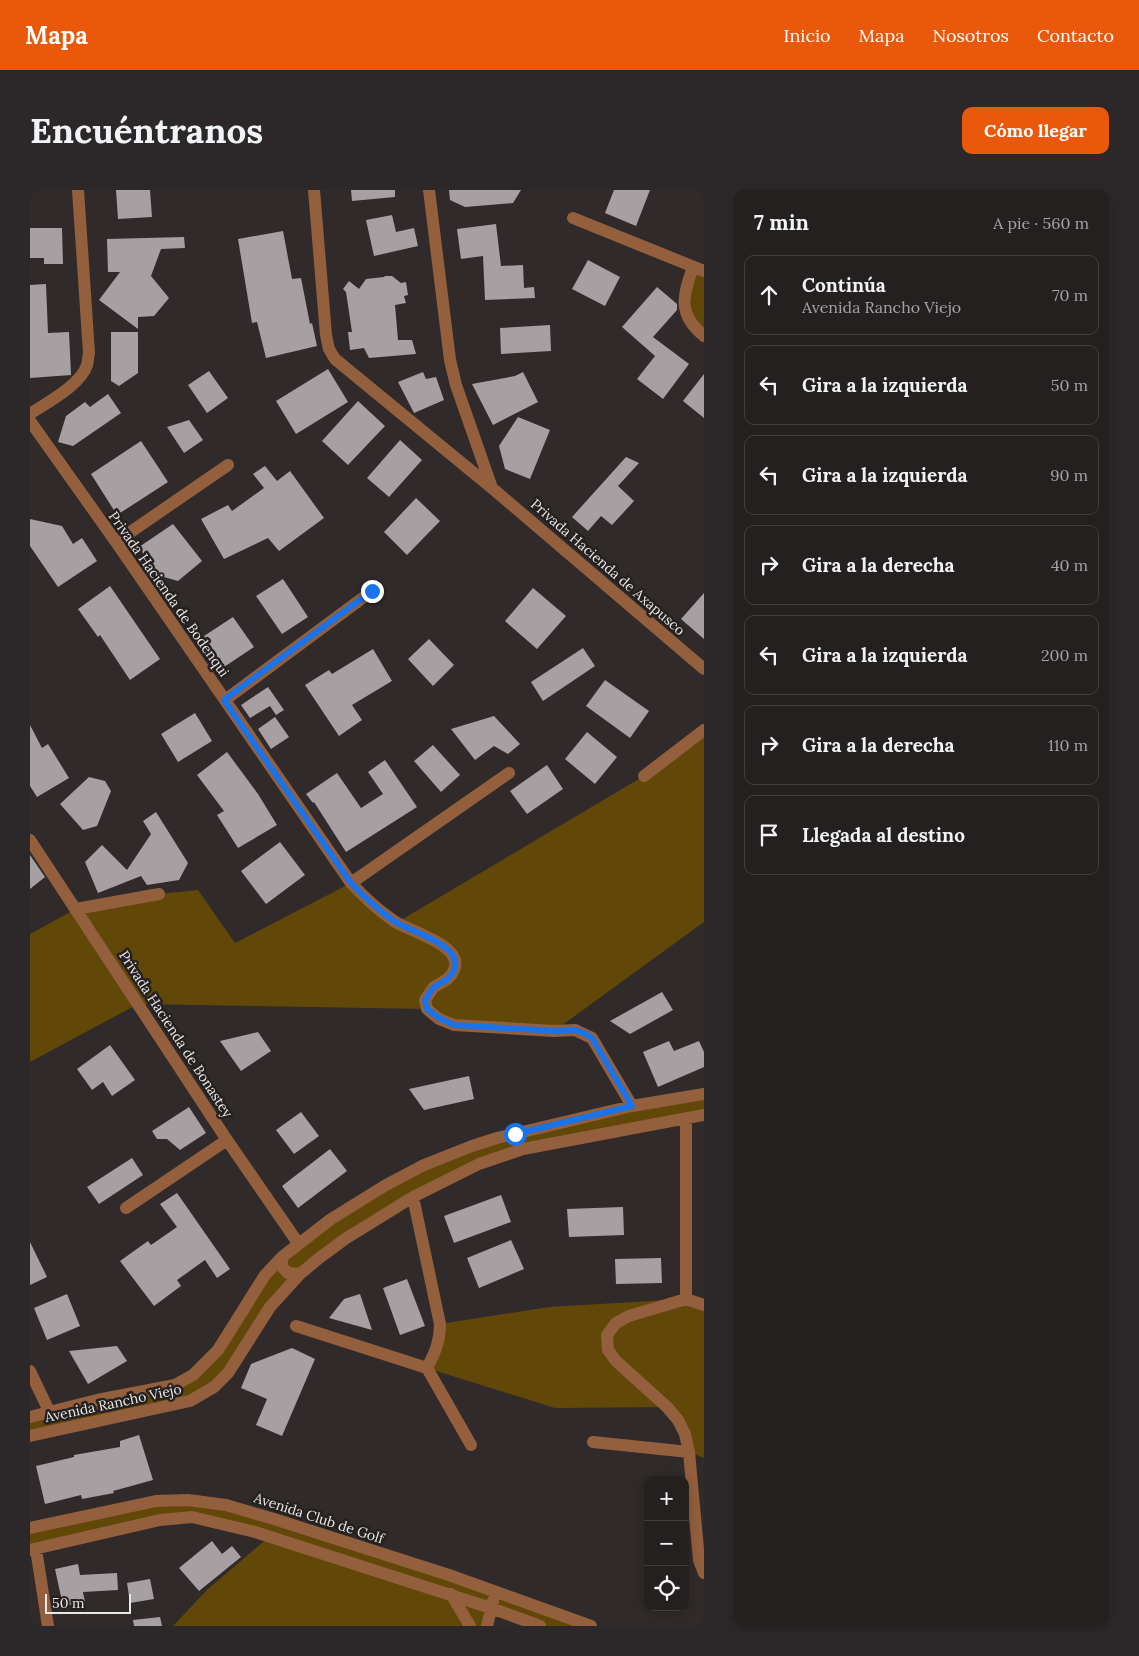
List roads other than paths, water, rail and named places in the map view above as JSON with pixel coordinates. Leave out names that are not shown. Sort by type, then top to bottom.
[{"type":"street","points":[[30,414],[74,383],[82,375],[87,365],[88,354],[78,190]]},
{"type":"street","name":"Privada Hacienda de Axapusco","points":[[314,190],[326,335],[332,354],[347,369],[492,488],[704,669]]},
{"type":"street","points":[[429,190],[450,360],[456,385],[492,488]]},
{"type":"street","points":[[573,218],[699,269],[685,292],[685,310],[689,322],[704,336]]},
{"type":"street","name":"Privada Hacienda de Bodenqui","points":[[30,422],[116,542],[351,883],[372,906],[396,923],[436,941],[454,957],[455,969],[447,981],[433,988],[425,1000],[427,1009],[439,1018],[454,1025],[554,1031],[575,1030],[584,1033],[592,1038],[632,1106]]},
{"type":"street","name":"Privada Hacienda de Bodenqui","points":[[116,542],[228,466]]},
{"type":"street","name":"Privada Hacienda de Bodenqui","points":[[224,700],[372,591]]},
{"type":"street","points":[[644,776],[704,730]]},
{"type":"street","points":[[351,883],[509,773]]},
{"type":"street","name":"Privada Hacienda de Bonastey","points":[[30,840],[227,1140],[298,1243]]},
{"type":"street","points":[[76,909],[159,894]]},
{"type":"street","name":"Avenida Rancho Viejo","points":[[30,1417],[97,1400],[175,1384],[192,1374],[218,1350],[265,1275],[282,1257],[331,1219],[386,1185],[424,1165],[488,1141],[632,1106],[704,1094]]},
{"type":"street","points":[[600,1114],[605,1133]]},
{"type":"street","name":"Avenida Rancho Viejo","points":[[30,1436],[190,1402],[214,1386],[228,1373],[270,1307],[300,1274],[345,1239],[413,1197],[479,1164],[523,1149],[704,1115]]},
{"type":"street","points":[[686,1119],[686,1299]]},
{"type":"street","points":[[126,1208],[227,1140]]},
{"type":"street","points":[[413,1197],[440,1324],[440,1338],[436,1352],[426,1368]]},
{"type":"street","points":[[282,1257],[282,1268],[288,1273],[300,1274]]},
{"type":"street","points":[[704,1305],[686,1299],[629,1316],[616,1323],[608,1335],[608,1350],[616,1361],[667,1407],[678,1420],[685,1434],[689,1452],[699,1560],[704,1573]]},
{"type":"street","points":[[296,1326],[426,1368],[471,1445]]},
{"type":"street","points":[[30,1371],[50,1413]]},
{"type":"street","points":[[97,1400],[100,1421]]},
{"type":"street","points":[[593,1442],[689,1452]]},
{"type":"street","name":"Avenida Club de Golf","points":[[30,1528],[156,1500],[188,1500],[226,1505],[495,1591],[591,1626]]},
{"type":"street","points":[[48,1626],[33,1550],[160,1520],[192,1518],[255,1532],[491,1608],[540,1626]]},
{"type":"street","points":[[49,1524],[55,1544]]},
{"type":"street","points":[[449,1576],[451,1595],[470,1626]]},
{"type":"street","points":[[487,1626],[495,1591]]}]
